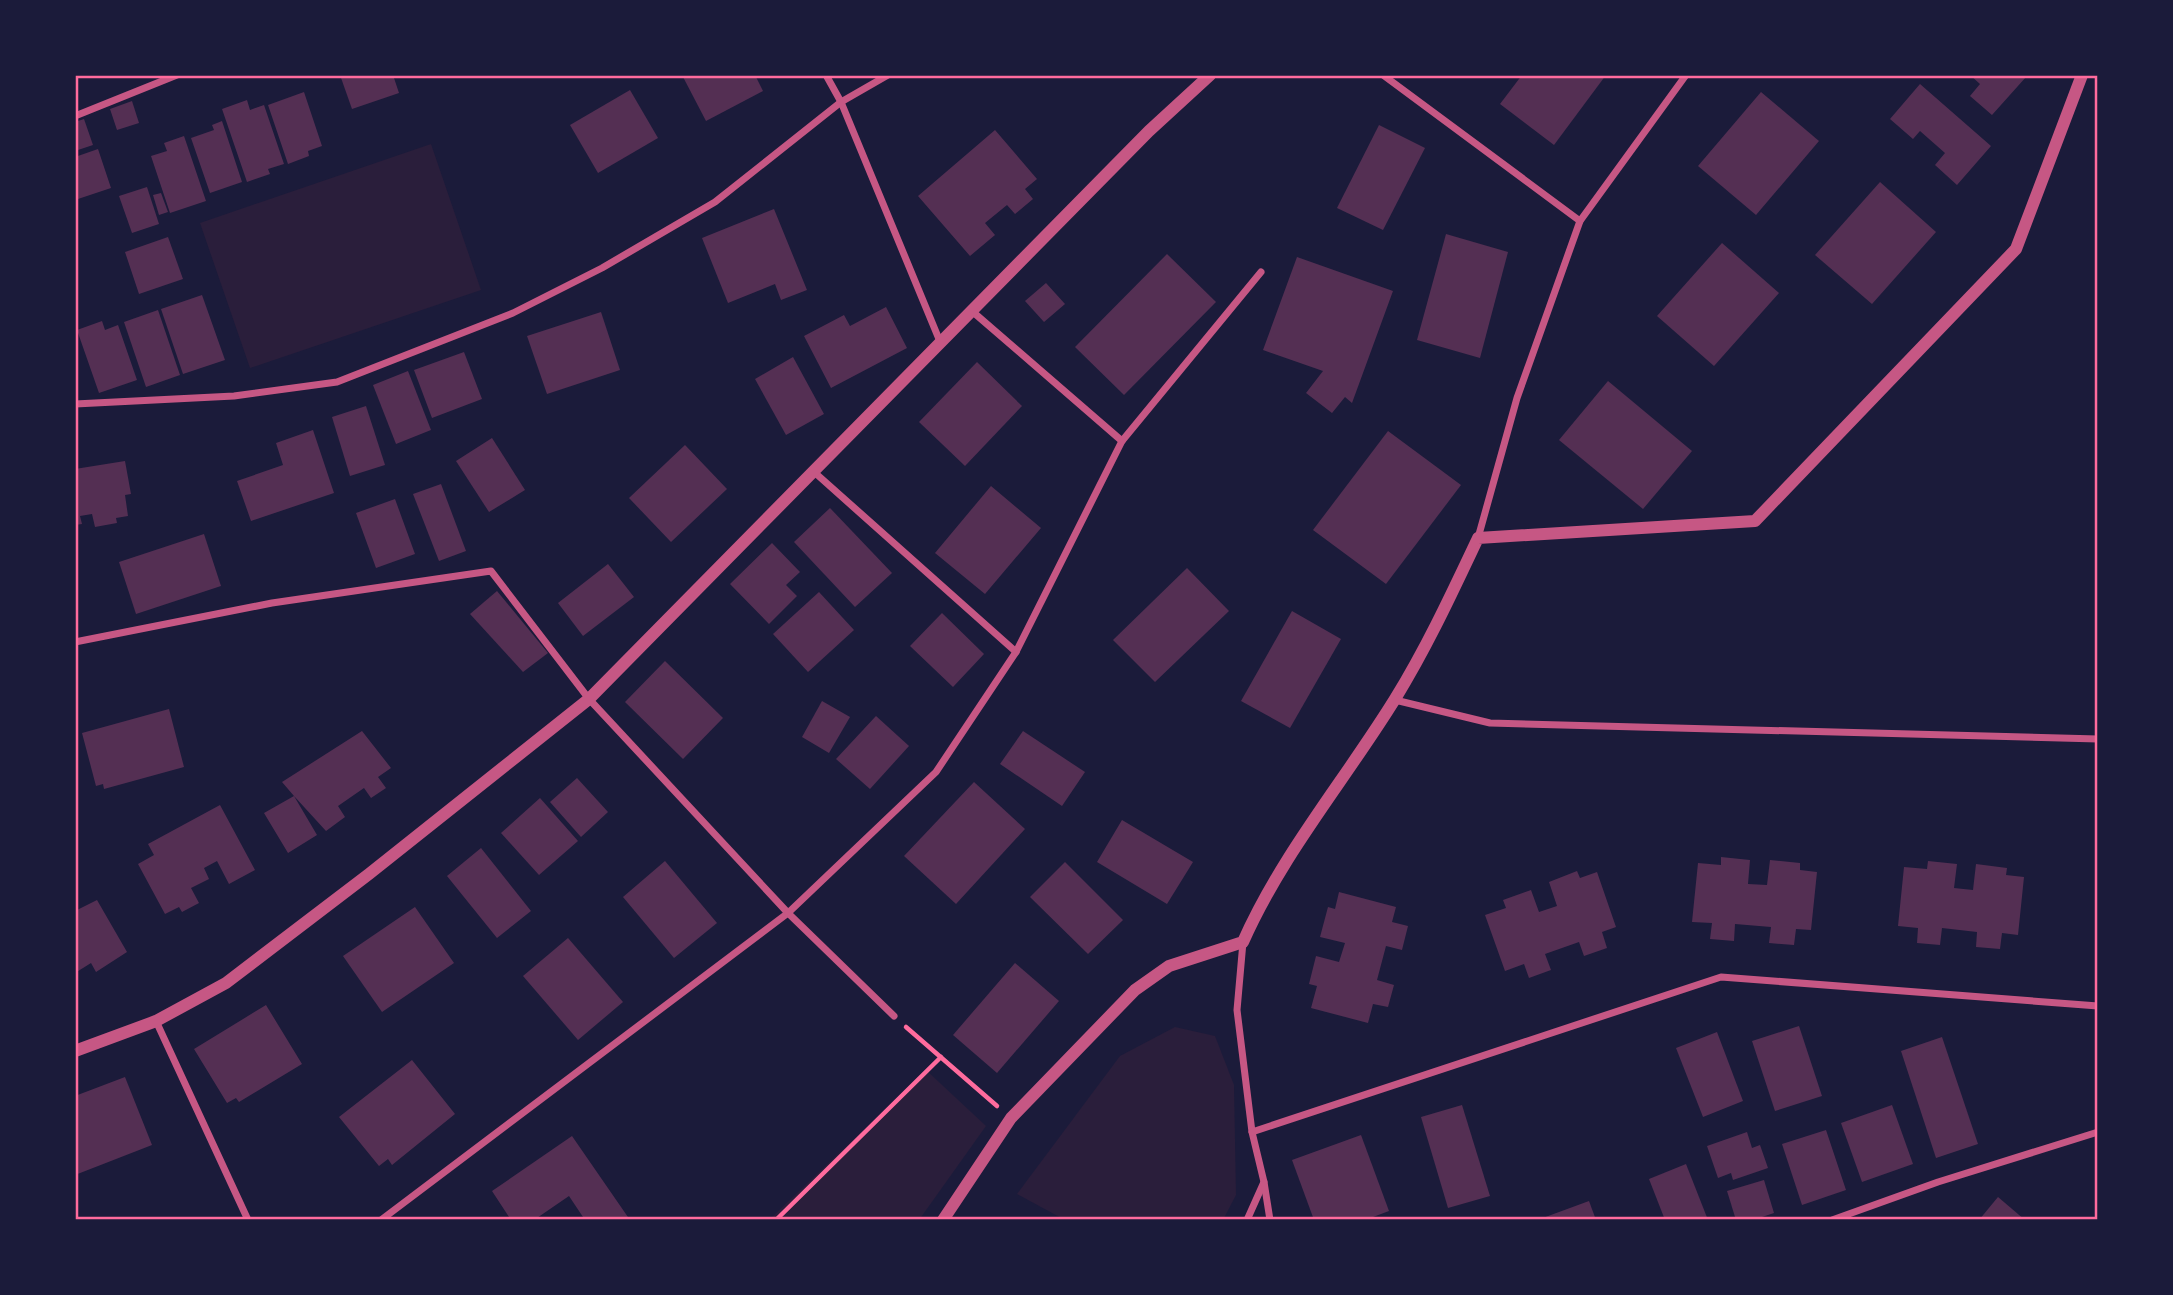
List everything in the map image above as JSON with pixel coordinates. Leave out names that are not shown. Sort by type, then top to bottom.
[{"type":"street","points":[[75,116],[177,75]]},
{"type":"street","points":[[826,75],[841,102],[942,344]]},
{"type":"street","points":[[75,404],[234,396],[337,382],[513,313],[602,268],[715,202],[841,102],[888,75]]},
{"type":"street","points":[[75,1051],[156,1021],[226,983],[589,699],[942,344],[1149,131],[1210,75]]},
{"type":"street","points":[[1383,75],[1580,221]]},
{"type":"street","points":[[1270,1220],[1252,1132],[1237,1010],[1243,942],[1272,882],[1395,700],[1430,640],[1478,538],[1517,398],[1580,221],[1686,75]]},
{"type":"street","points":[[1478,538],[1755,521],[2016,248],[2082,75]]},
{"type":"street","points":[[381,1220],[788,912],[936,772],[1016,652],[1122,441],[1261,272]]},
{"type":"street","points":[[973,312],[1122,441]]},
{"type":"street","points":[[813,471],[1016,652]]},
{"type":"street","points":[[75,642],[272,603],[491,571],[589,699],[788,912],[894,1016]]},
{"type":"street","points":[[1395,700],[1490,723],[2098,738]]},
{"type":"street","points":[[943,1220],[1011,1118],[1135,990],[1169,966],[1243,942]]},
{"type":"street","points":[[1252,1132],[1721,977],[2098,1006]]},
{"type":"street","points":[[156,1021],[248,1220]]},
{"type":"street","points":[[1832,1220],[1938,1182],[2098,1132]]},
{"type":"street","points":[[1247,1220],[1264,1182]]},
{"type":"path","points":[[894,1016],[1011,1118]]},
{"type":"path","points":[[776,1220],[941,1057]]},
{"type":"shaded area","points":[[431,144],[481,290],[250,368],[200,223]]},
{"type":"shaded area","points":[[1175,1027],[1215,1036],[1234,1085],[1236,1195],[1223,1220],[1065,1220],[1017,1194],[1120,1056]]},
{"type":"shaded area","points":[[926,1070],[986,1126],[919,1220],[769,1220]]},
{"type":"building","points":[[340,75],[393,75],[399,93],[352,109]]},
{"type":"building","points":[[682,75],[755,75],[763,91],[706,121]]},
{"type":"building","points":[[1522,75],[1606,75],[1554,145],[1500,104]]},
{"type":"building","points":[[1970,75],[2026,77],[1992,115],[1970,96],[1980,84]]},
{"type":"building","points":[[1920,84],[1991,146],[1957,185],[1935,165],[1945,153],[1920,131],[1913,139],[1890,119]]},
{"type":"building","points":[[630,90],[658,138],[598,173],[570,125]]},
{"type":"building","points":[[304,92],[322,146],[308,151],[309,156],[288,164],[268,105]]},
{"type":"building","points":[[1761,92],[1819,141],[1756,215],[1698,166]]},
{"type":"building","points":[[247,100],[250,110],[264,105],[284,164],[268,169],[270,174],[247,182],[222,109]]},
{"type":"building","points":[[132,101],[139,123],[117,130],[110,109]]},
{"type":"building","points":[[84,119],[93,145],[75,151],[75,122]]},
{"type":"building","points":[[222,121],[242,182],[210,193],[191,138],[214,130],[212,125]]},
{"type":"building","points":[[1379,125],[1425,148],[1383,230],[1337,208]]},
{"type":"building","points":[[995,130],[1037,179],[1025,189],[1033,199],[1015,214],[1007,205],[985,223],[995,235],[970,256],[918,196]]},
{"type":"building","points":[[184,136],[206,201],[170,213],[151,156],[167,151],[164,143]]},
{"type":"building","points":[[98,149],[111,188],[75,200],[75,157]]},
{"type":"building","points":[[1880,182],[1936,232],[1872,304],[1815,255]]},
{"type":"building","points":[[147,187],[159,224],[132,233],[119,196]]},
{"type":"building","points":[[161,193],[168,212],[159,215],[153,195]]},
{"type":"building","points":[[774,209],[807,290],[781,300],[775,284],[728,303],[702,238]]},
{"type":"building","points":[[1446,234],[1508,252],[1480,358],[1417,340]]},
{"type":"building","points":[[168,237],[183,279],[139,294],[125,252]]},
{"type":"building","points":[[1722,243],[1779,293],[1714,366],[1657,316]]},
{"type":"building","points":[[1167,254],[1216,302],[1124,395],[1075,347]]},
{"type":"building","points":[[1297,257],[1393,291],[1352,403],[1345,397],[1332,413],[1306,393],[1323,371],[1263,350]]},
{"type":"building","points":[[1046,283],[1065,304],[1044,322],[1025,301]]},
{"type":"building","points":[[202,295],[225,360],[183,374],[161,309]]},
{"type":"building","points":[[886,307],[907,348],[831,388],[804,336],[844,315],[850,326]]},
{"type":"building","points":[[158,310],[180,375],[146,387],[124,322]]},
{"type":"building","points":[[601,312],[620,370],[547,394],[527,336]]},
{"type":"building","points":[[102,321],[105,330],[118,325],[137,380],[99,393],[77,330]]},
{"type":"building","points":[[464,352],[482,399],[432,418],[414,370]]},
{"type":"building","points":[[793,357],[824,414],[786,435],[755,379]]},
{"type":"building","points":[[977,362],[1022,406],[965,466],[919,422]]},
{"type":"building","points":[[408,371],[431,430],[396,444],[373,385]]},
{"type":"building","points":[[1608,381],[1692,451],[1643,509],[1559,440]]},
{"type":"building","points":[[366,406],[385,465],[350,476],[332,417]]},
{"type":"building","points":[[313,430],[334,493],[251,521],[237,481],[283,465],[276,443]]},
{"type":"building","points":[[1388,431],[1461,485],[1386,584],[1313,530]]},
{"type":"building","points":[[492,438],[525,490],[489,512],[456,461]]},
{"type":"building","points":[[685,445],[727,489],[671,542],[629,498]]},
{"type":"building","points":[[125,461],[131,494],[125,495],[128,516],[116,518],[117,523],[95,527],[92,514],[80,516],[82,524],[75,525],[75,469]]},
{"type":"building","points":[[441,484],[466,551],[439,561],[413,494]]},
{"type":"building","points":[[991,486],[1041,528],[985,594],[935,553]]},
{"type":"building","points":[[395,499],[415,554],[376,568],[356,513]]},
{"type":"building","points":[[830,508],[892,573],[855,607],[794,542]]},
{"type":"building","points":[[204,534],[221,586],[136,614],[119,562]]},
{"type":"building","points":[[772,543],[800,572],[786,585],[797,596],[769,624],[730,584]]},
{"type":"building","points":[[608,564],[634,597],[583,636],[558,603]]},
{"type":"building","points":[[1187,568],[1229,611],[1155,682],[1113,640]]},
{"type":"building","points":[[497,591],[548,653],[523,672],[470,614]]},
{"type":"building","points":[[819,592],[854,630],[808,672],[773,634]]},
{"type":"building","points":[[1292,611],[1341,639],[1290,728],[1241,701]]},
{"type":"building","points":[[942,613],[984,654],[953,687],[910,646]]},
{"type":"building","points":[[665,661],[723,718],[683,759],[625,702]]},
{"type":"building","points":[[822,701],[850,717],[829,753],[802,737]]},
{"type":"building","points":[[169,709],[184,767],[104,789],[103,784],[96,786],[82,733]]},
{"type":"building","points":[[876,716],[909,746],[870,789],[836,759]]},
{"type":"building","points":[[362,731],[391,768],[378,777],[386,788],[371,798],[364,788],[338,806],[345,817],[326,831],[282,782]]},
{"type":"building","points":[[1023,731],[1085,772],[1062,806],[1000,764]]},
{"type":"building","points":[[577,778],[608,812],[581,837],[550,802]]},
{"type":"building","points":[[974,782],[1025,829],[956,904],[904,856]]},
{"type":"building","points":[[294,796],[317,835],[288,853],[264,813]]},
{"type":"building","points":[[540,798],[578,841],[539,875],[501,833]]},
{"type":"building","points":[[220,805],[255,870],[229,884],[217,861],[204,868],[209,879],[191,888],[199,903],[182,912],[179,907],[165,914],[138,864],[154,855],[148,844]]},
{"type":"building","points":[[1122,820],[1193,862],[1167,904],[1097,862]]},
{"type":"building","points":[[481,848],[531,911],[497,938],[447,876]]},
{"type":"building","points":[[1721,857],[1750,860],[1748,884],[1767,885],[1770,860],[1800,863],[1800,870],[1817,872],[1811,930],[1796,929],[1794,945],[1769,943],[1771,927],[1735,924],[1734,941],[1710,939],[1712,923],[1692,922],[1698,863],[1721,865]]},
{"type":"building","points":[[665,861],[717,923],[674,958],[623,897]]},
{"type":"building","points":[[1928,861],[1957,864],[1954,888],[1973,890],[1976,864],[2007,868],[2006,875],[2024,877],[2018,935],[2002,933],[2000,949],[1976,947],[1977,932],[1942,928],[1940,945],[1917,943],[1918,928],[1898,926],[1904,867],[1927,869]]},
{"type":"building","points":[[1065,862],[1123,920],[1088,954],[1030,897]]},
{"type":"building","points":[[1577,871],[1580,878],[1597,872],[1616,927],[1602,932],[1607,948],[1584,956],[1579,942],[1545,954],[1551,970],[1529,978],[1524,964],[1505,971],[1485,915],[1506,908],[1503,900],[1531,890],[1539,912],[1557,906],[1549,882]]},
{"type":"building","points":[[1339,892],[1396,907],[1392,922],[1408,926],[1402,950],[1386,946],[1377,980],[1394,985],[1388,1007],[1373,1004],[1368,1023],[1311,1008],[1317,986],[1309,984],[1316,956],[1339,962],[1345,943],[1320,937],[1328,907],[1335,909]]},
{"type":"building","points":[[97,900],[127,952],[96,972],[91,963],[75,973],[75,911]]},
{"type":"building","points":[[415,907],[454,963],[382,1012],[343,956]]},
{"type":"building","points":[[568,938],[623,1002],[578,1040],[523,976]]},
{"type":"building","points":[[1015,963],[1059,1001],[997,1073],[953,1035]]},
{"type":"building","points":[[266,1005],[302,1064],[239,1102],[236,1098],[227,1103],[194,1049]]},
{"type":"building","points":[[1799,1026],[1822,1096],[1775,1111],[1752,1041]]},
{"type":"building","points":[[1717,1032],[1743,1101],[1703,1117],[1676,1048]]},
{"type":"building","points":[[1942,1037],[1978,1144],[1936,1158],[1901,1051]]},
{"type":"building","points":[[412,1060],[455,1114],[392,1165],[388,1159],[379,1166],[339,1117]]},
{"type":"building","points":[[125,1077],[152,1145],[75,1175],[75,1096]]},
{"type":"building","points":[[1462,1105],[1490,1196],[1448,1208],[1421,1117]]},
{"type":"building","points":[[1892,1105],[1913,1164],[1862,1182],[1841,1123]]},
{"type":"building","points":[[1826,1130],[1846,1190],[1802,1205],[1782,1144]]},
{"type":"building","points":[[1747,1132],[1752,1148],[1760,1145],[1768,1168],[1733,1180],[1731,1173],[1718,1178],[1707,1146]]},
{"type":"building","points":[[1361,1135],[1389,1211],[1365,1220],[1314,1220],[1292,1160]]},
{"type":"building","points":[[572,1136],[630,1220],[585,1220],[569,1196],[534,1220],[511,1220],[492,1191]]},
{"type":"building","points":[[1686,1164],[1708,1220],[1665,1220],[1649,1179]]},
{"type":"building","points":[[1764,1180],[1774,1213],[1753,1220],[1736,1220],[1727,1191]]},
{"type":"building","points":[[1998,1197],[2025,1220],[1979,1220]]},
{"type":"building","points":[[1589,1201],[1596,1220],[1540,1219]]}]
